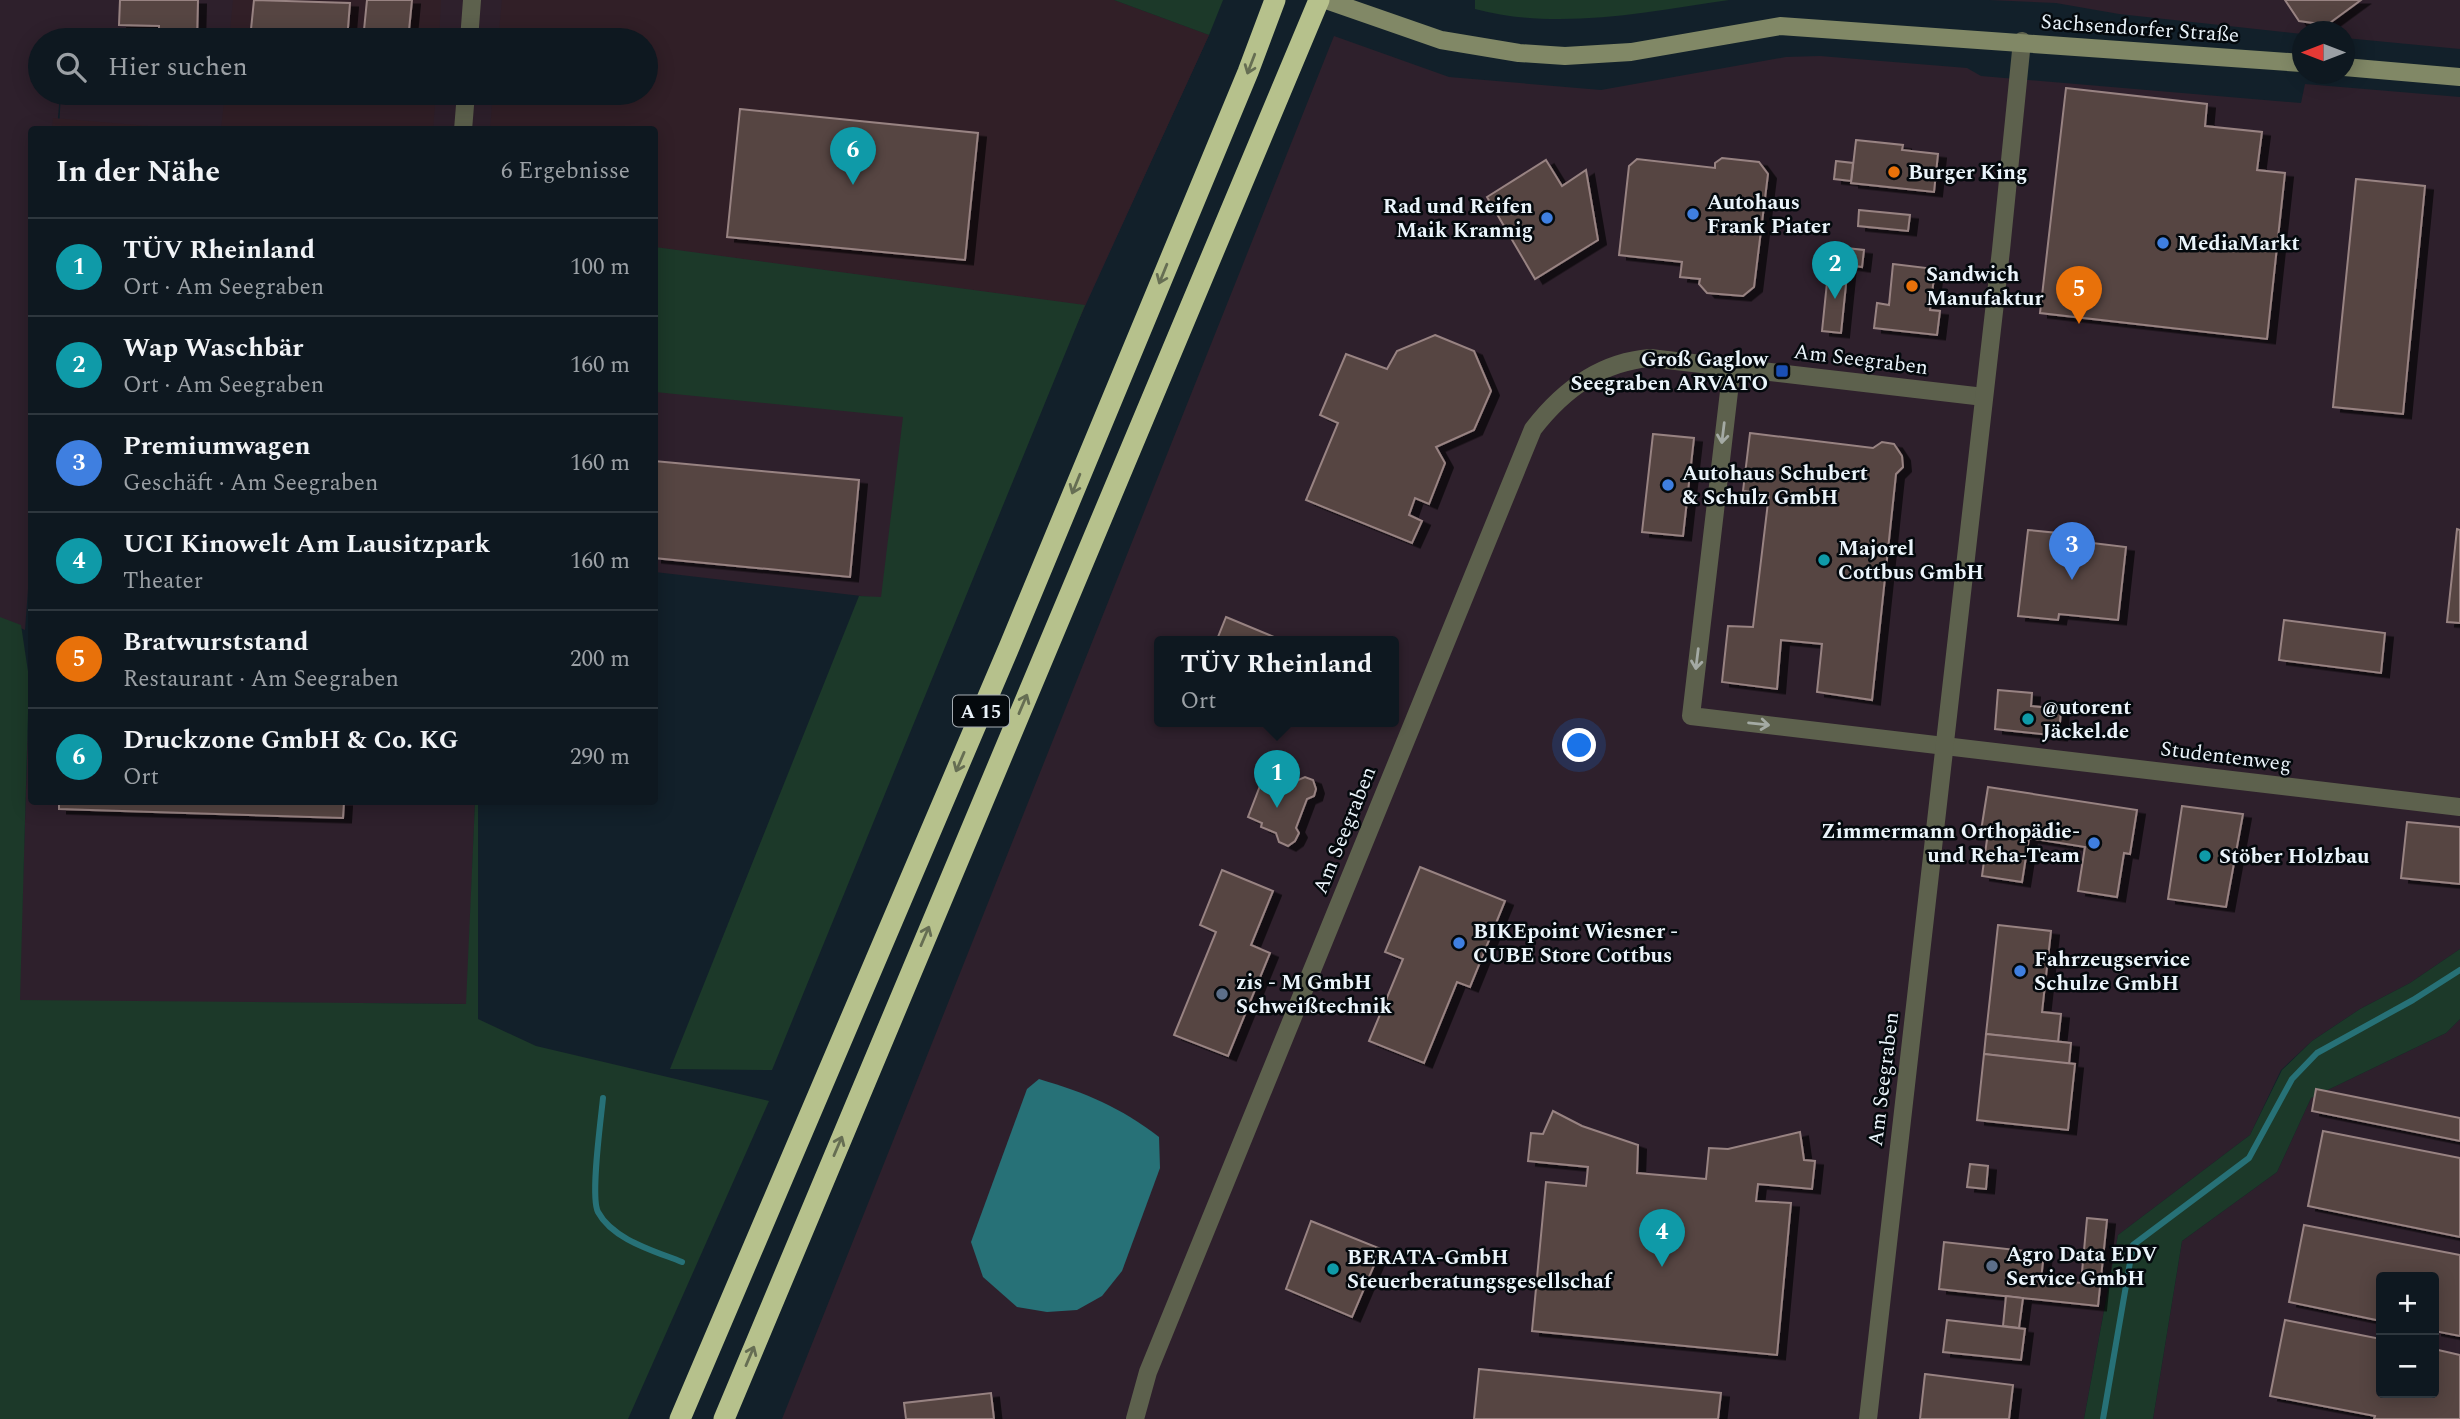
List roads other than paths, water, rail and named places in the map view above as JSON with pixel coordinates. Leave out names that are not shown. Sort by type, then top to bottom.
[{"type":"highway","name":"A 15","points":[[680,1419],[1010,645],[1248,72],[1275,0]]},
{"type":"highway","name":"A 15","points":[[724,1419],[1319,0]]},
{"type":"main road","name":"Sachsendorfer Straße","points":[[1326,0],[1468,47],[1565,56],[1631,52],[1780,26],[2022,41],[2292,62]]},
{"type":"main road","points":[[2355,68],[2460,77]]},
{"type":"street","points":[[470,28],[472,0]]},
{"type":"street","name":"Am Seegraben","points":[[1868,1419],[2022,41]]},
{"type":"street","points":[[463,126],[465,105]]},
{"type":"street","name":"Am Seegraben","points":[[1135,1419],[1148,1372],[1533,429],[1547,411],[1576,385],[1601,370],[1624,362],[1672,359],[1984,397]]},
{"type":"street","points":[[1732,366],[1691,716],[1944,745]]},
{"type":"street","name":"Studentenweg","points":[[1944,745],[2460,807]]},
{"type":"waterway","points":[[2103,1419],[2133,1245],[2249,1158],[2292,1079],[2317,1053],[2413,1000],[2460,970]]},
{"type":"waterway","points":[[603,1098],[595,1191],[598,1212],[605,1222],[624,1237],[682,1262]]},
{"type":"place","name":"Burger King","points":[[1894,172]]},
{"type":"place","name":"Druckzone GmbH & Co. KG","points":[[853,185]]},
{"type":"place","name":"Autohaus Frank Piater","points":[[1693,214]]},
{"type":"place","name":"Rad und Reifen Maik Krannig","points":[[1547,218]]},
{"type":"place","name":"MediaMarkt","points":[[2163,243]]},
{"type":"place","name":"Sandwich Manufaktur","points":[[1912,286]]},
{"type":"place","name":"Wap Waschbär","points":[[1835,299]]},
{"type":"place","name":"Bratwurststand","points":[[2079,324]]},
{"type":"place","name":"Groß Gaglow Seegraben ARVATO","points":[[1782,371]]},
{"type":"place","name":"Autohaus Schubert & Schulz GmbH","points":[[1668,485]]},
{"type":"place","name":"Majorel Cottbus GmbH","points":[[1824,560]]},
{"type":"place","name":"Premiumwagen","points":[[2072,580]]},
{"type":"place","name":"@utorent Jäckel.de","points":[[2028,719]]},
{"type":"place","name":"TÜV Rheinland","points":[[1277,808]]},
{"type":"place","name":"Zimmermann Orthopädie- und Reha-Team","points":[[2094,843]]},
{"type":"place","name":"Stöber Holzbau","points":[[2205,856]]},
{"type":"place","name":"BIKEpoint Wiesner - CUBE Store Cottbus","points":[[1459,943]]},
{"type":"place","name":"Fahrzeugservice Schulze GmbH","points":[[2020,971]]},
{"type":"place","name":"zis - M GmbH Schweißtechnik","points":[[1222,994]]},
{"type":"place","name":"Agro Data EDV Service GmbH","points":[[1992,1266]]},
{"type":"place","name":"UCI Kinowelt Am Lausitzpark","points":[[1662,1267]]},
{"type":"place","name":"BERATA-GmbH Steuerberatungsgesellschaf","points":[[1333,1269]]}]
